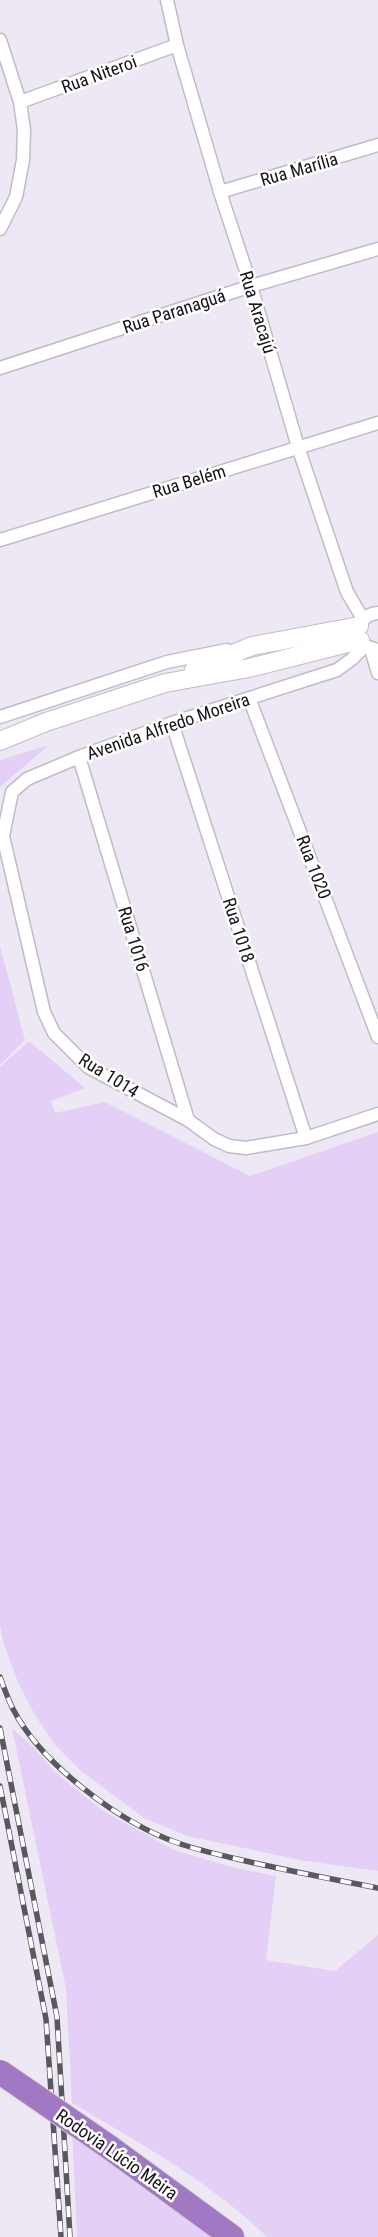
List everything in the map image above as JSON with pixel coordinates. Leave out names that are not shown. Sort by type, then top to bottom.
[{"type":"highway","name":"Rodovia Lúcio Meira","points":[[0,2072],[109,2147],[232,2237]]},
{"type":"street","name":"Rua Aracajú","points":[[167,0],[177,45],[220,192],[251,286],[298,447],[347,592],[378,673]]},
{"type":"street","points":[[0,40],[20,102],[24,130],[23,160],[16,196],[0,229]]},
{"type":"street","name":"Rua Niteroi","points":[[20,102],[177,45]]},
{"type":"street","name":"Rua Marília","points":[[220,192],[378,146]]},
{"type":"street","name":"Rua Paranaguá","points":[[0,368],[251,286],[378,249]]},
{"type":"street","name":"Rua Belém","points":[[0,540],[378,423]]},
{"type":"street","points":[[366,638],[377,613]]},
{"type":"street","name":"Avenida Alfredo Moreira","points":[[0,717],[167,662],[252,646],[366,638]]},
{"type":"street","name":"Avenida Alfredo Moreira","points":[[160,684],[249,668],[366,638]]},
{"type":"street","name":"Avenida Alfredo Moreira","points":[[1,835],[12,792],[27,779],[79,757],[172,723],[337,670],[352,659],[366,638]]},
{"type":"street","name":"Avenida Alfredo Moreira","points":[[0,741],[46,722],[160,684],[252,646]]},
{"type":"street","name":"Rua 1020","points":[[249,698],[378,1037]]},
{"type":"street","name":"Rua 1018","points":[[172,723],[306,1138]]},
{"type":"street","name":"Rua 1016","points":[[79,757],[188,1120]]},
{"type":"street","name":"Rua 1014","points":[[1,835],[44,1012],[54,1033],[88,1067],[188,1120],[214,1139],[229,1146],[246,1148],[306,1138],[378,1114]]},
{"type":"shaded area","points":[[49,745],[0,787],[0,760]]},
{"type":"shaded area","points":[[0,946],[25,1040],[0,1065]]},
{"type":"shaded area","points":[[29,1041],[85,1088],[51,1101],[55,1113],[105,1102],[250,1176],[378,1132],[378,1871],[305,1861],[187,1836],[144,1818],[81,1771],[55,1745],[35,1715],[18,1682],[4,1645],[0,1626],[0,1067]]},
{"type":"shaded area","points":[[12,1728],[34,1748],[58,1775],[102,1810],[174,1850],[232,1867],[276,1876],[266,1960],[335,1971],[378,1935],[378,2237],[267,2237],[246,2217],[199,2181],[72,2103],[66,1989]]},
{"type":"shaded area","points":[[72,2130],[213,2237],[77,2237]]},
{"type":"railway","points":[[0,1677],[13,1709],[26,1730],[42,1750],[84,1789],[108,1806],[155,1834],[200,1850],[237,1859],[378,1888]]},
{"type":"railway","points":[[0,1728],[57,2017],[70,2237]]},
{"type":"railway","points":[[0,1786],[46,2019],[61,2237]]}]
